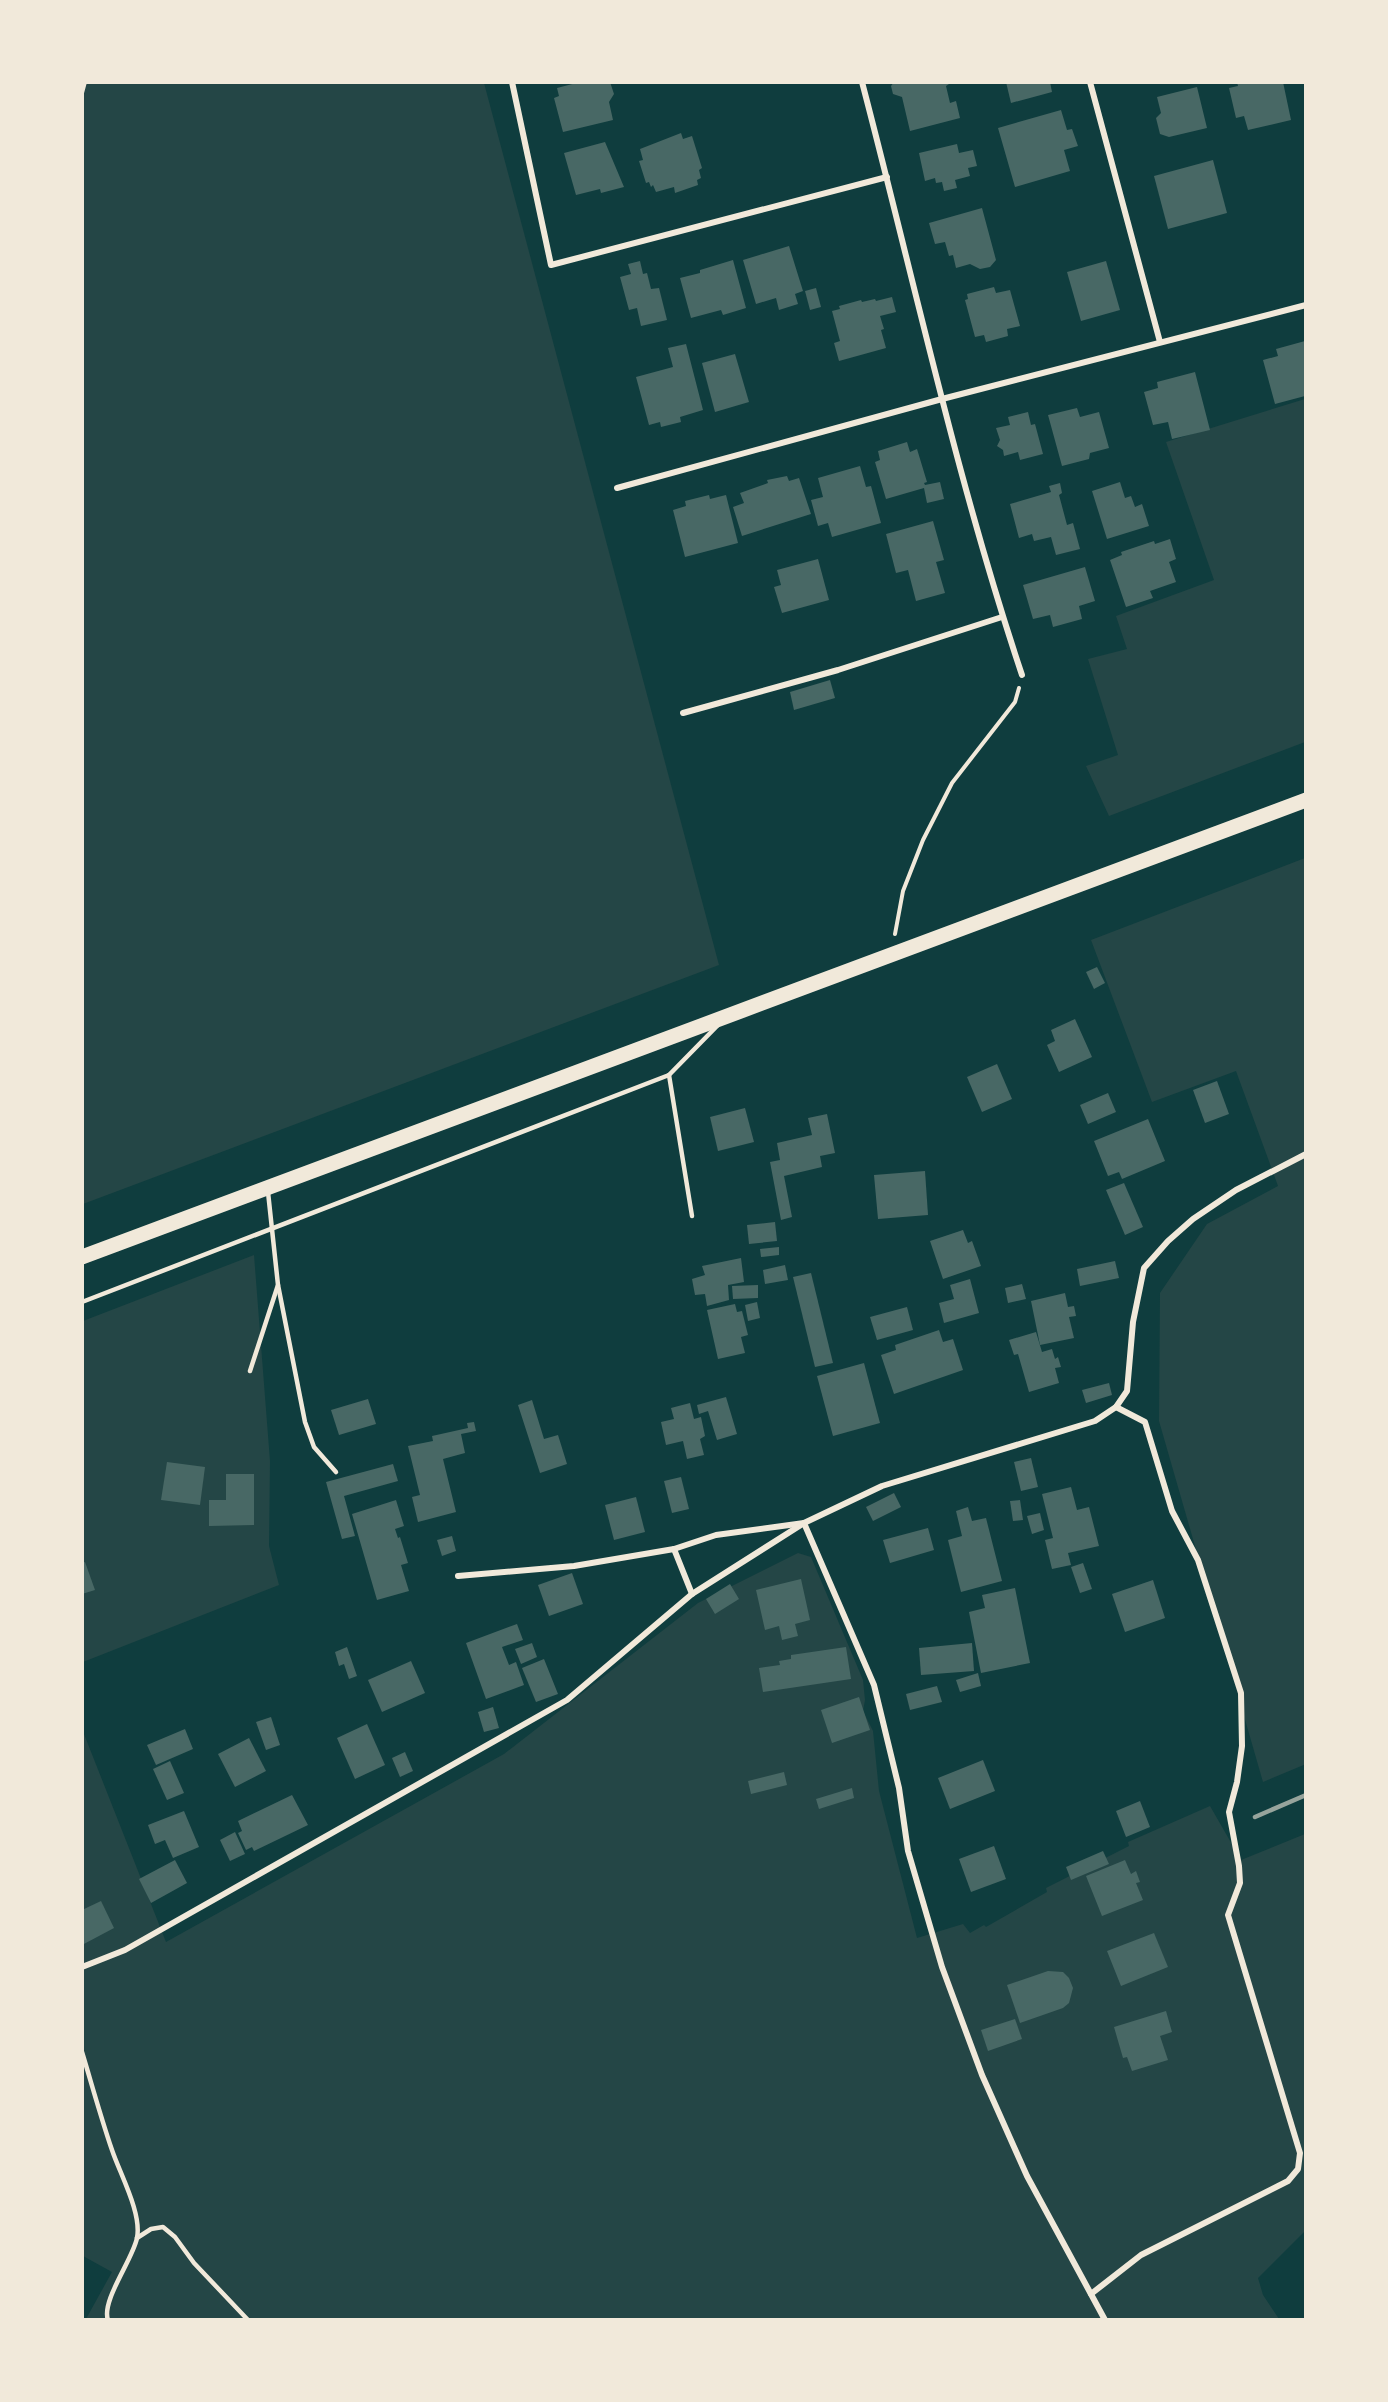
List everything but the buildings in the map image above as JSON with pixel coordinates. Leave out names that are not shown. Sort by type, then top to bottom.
[{"type":"main road","points":[[82,1257],[1305,800]]},
{"type":"street","points":[[512,82],[551,265],[887,177]]},
{"type":"street","points":[[862,82],[942,399],[1002,617],[1022,675]]},
{"type":"street","points":[[1090,82],[1160,342]]},
{"type":"street","points":[[617,488],[942,399],[1305,305]]},
{"type":"street","points":[[683,713],[838,670],[1002,617]]},
{"type":"street","points":[[82,1967],[125,1950],[567,1700],[692,1594],[804,1523],[882,1486],[1095,1421],[1116,1407],[1127,1391],[1133,1322],[1144,1268],[1192,1219],[1236,1190],[1305,1154]]},
{"type":"street","points":[[1091,2294],[1141,2255],[1288,2181],[1298,2169],[1300,2152],[1228,1915],[1240,1883],[1229,1812],[1237,1782],[1242,1746],[1241,1693],[1198,1560],[1172,1511],[1144,1422],[1116,1407]]},
{"type":"street","points":[[458,1576],[574,1566],[674,1549],[716,1535],[804,1523]]},
{"type":"street","points":[[804,1523],[874,1685],[899,1788],[908,1851],[942,1967],[982,2075],[1028,2176],[1105,2319]]},
{"type":"street","points":[[674,1549],[692,1594]]},
{"type":"lane","points":[[82,1302],[669,1075],[727,1017]]},
{"type":"lane","points":[[669,1075],[692,1216]]},
{"type":"lane","points":[[267,1189],[278,1285],[305,1422],[314,1447],[336,1472]]},
{"type":"lane","points":[[250,1371],[278,1285]]},
{"type":"lane","points":[[82,2052],[112,2149],[137,2217],[137,2238],[113,2290],[106,2314],[108,2319]]},
{"type":"lane","points":[[137,2238],[151,2229],[163,2227],[175,2237],[194,2263],[248,2319]]},
{"type":"path","points":[[82,93],[85,82]]},
{"type":"path","points":[[893,955],[901,898],[923,840],[952,783],[1015,702],[1022,675]]},
{"type":"shaded area","points":[[83,83],[484,83],[719,965],[83,1204]]},
{"type":"shaded area","points":[[1305,399],[1305,742],[1109,816],[1086,766],[1118,755],[1088,659],[1127,649],[1116,616],[1214,580],[1166,442]]},
{"type":"shaded area","points":[[1305,858],[1306,1764],[1263,1782],[1159,1421],[1160,1293],[1207,1224],[1278,1186],[1236,1071],[1152,1102],[1091,940]]},
{"type":"shaded area","points":[[254,1255],[270,1461],[269,1546],[279,1585],[83,1662],[83,1321]]},
{"type":"shaded area","points":[[798,1553],[811,1557],[863,1680],[865,1700],[863,1711],[873,1731],[879,1791],[917,1938],[963,1924],[970,1933],[984,1925],[986,1927],[1047,1892],[1046,1888],[1129,1846],[1128,1842],[1210,1806],[1241,1860],[1305,1834],[1305,2231],[1258,2278],[1263,2295],[1279,2319],[86,2319],[112,2272],[83,2256],[82,1729],[166,1942],[504,1754],[698,1603]]},
{"type":"railway","points":[[1255,1817],[1306,1795]]}]
